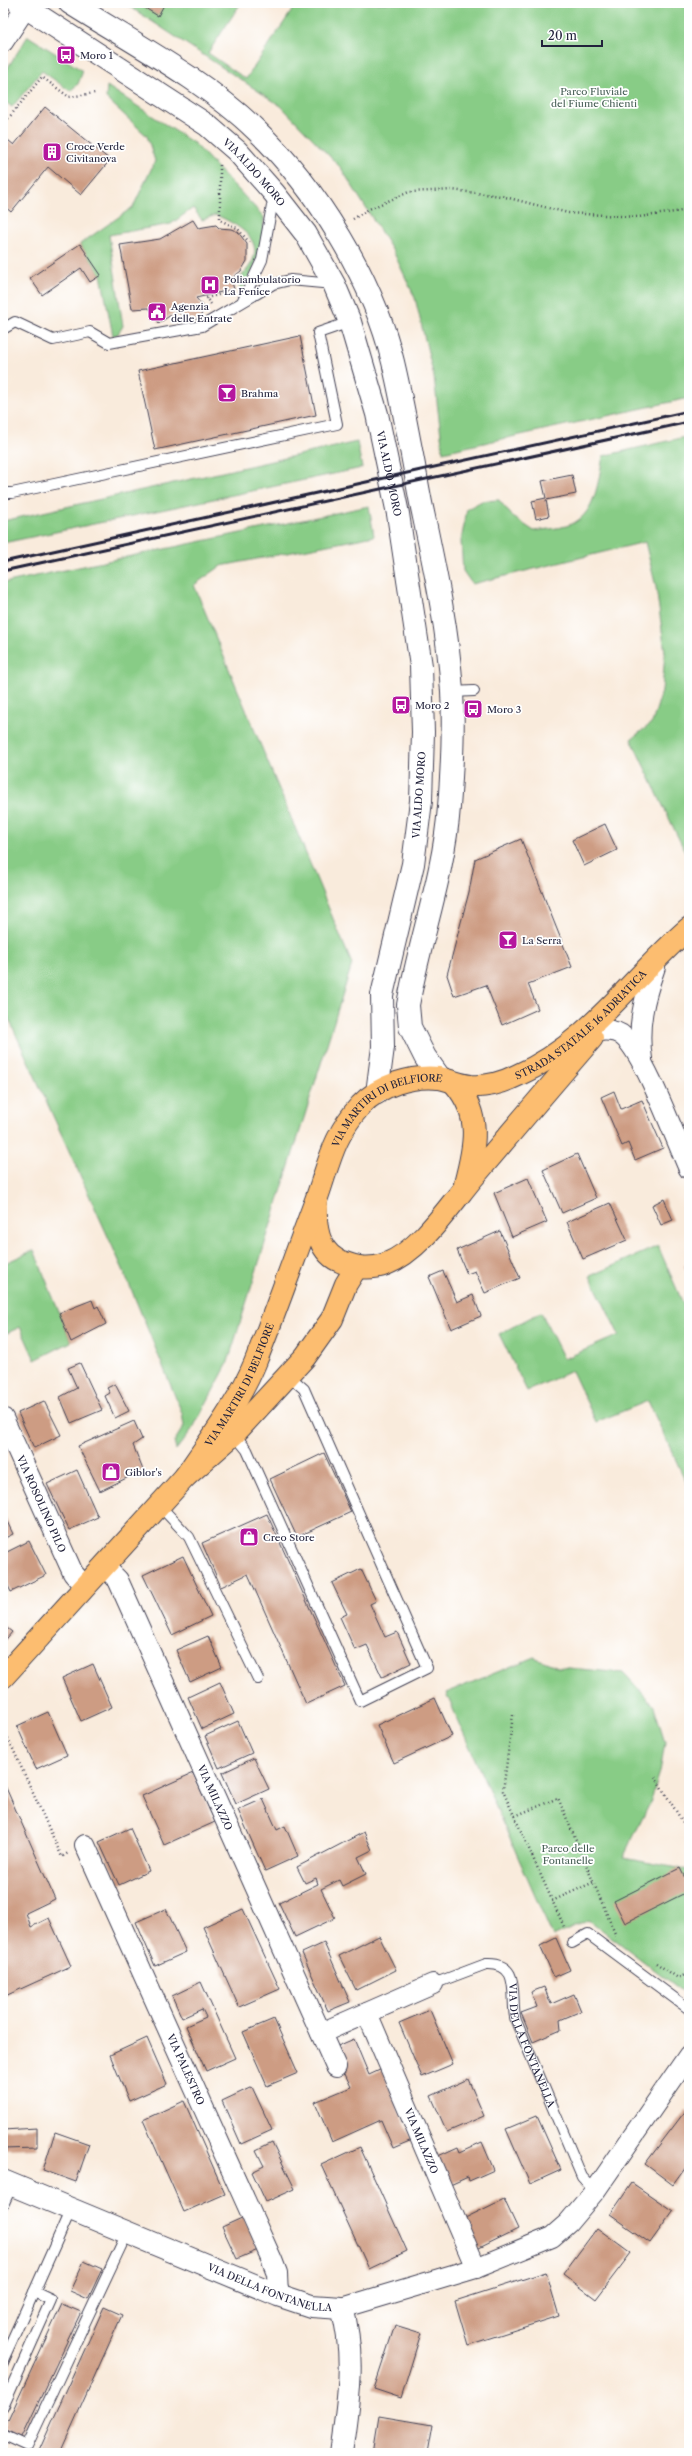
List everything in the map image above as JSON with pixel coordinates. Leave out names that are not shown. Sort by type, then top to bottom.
[{"type":"main road","name":"STRADA STATALE 16 ADRIATICA","points":[[448,1081],[481,1086],[516,1076],[562,1049],[604,1014],[666,948],[689,929]]},
{"type":"main road","name":"STRADA STATALE 16 ADRIATICA","points":[[598,1030],[689,929]]},
{"type":"main road","name":"VIA MARTIRI DI BELFIORE","points":[[317,1196],[316,1224],[321,1243],[329,1253],[339,1261],[356,1268],[372,1268],[387,1264],[405,1252],[437,1223],[463,1189],[598,1030]]},
{"type":"main road","name":"VIA MARTIRI DI BELFIORE","points":[[185,1477],[244,1387],[317,1196],[330,1152],[344,1126],[363,1104],[398,1082],[417,1078],[448,1081],[467,1098],[473,1117],[474,1140],[471,1161],[463,1189]]},
{"type":"main road","name":"VIA MARTIRI DI BELFIORE","points":[[3,1677],[185,1477],[234,1434],[288,1375],[322,1334],[356,1268]]},
{"type":"street","points":[[70,3],[216,96],[256,130],[285,161],[313,198],[355,265],[375,310],[392,360],[438,586],[452,692],[453,751],[449,810],[441,867],[408,1005],[410,1027],[425,1057],[448,1081]]},
{"type":"street","points":[[3,42],[22,5]]},
{"type":"street","name":"VIA ALDO MORO","points":[[22,5],[208,125],[237,151],[274,193],[306,234],[334,284],[350,322],[377,414],[398,514],[421,666],[424,732],[421,801],[413,864],[382,995],[383,1047],[377,1094]]},
{"type":"street","points":[[98,53],[110,53],[116,45],[116,36],[108,26]]},
{"type":"street","points":[[642,1063],[639,1039],[640,1023],[645,996],[655,967]]},
{"type":"street","points":[[598,1030],[608,1030],[623,1036],[642,1063],[689,1169]]},
{"type":"street","name":"VIA ROSOLINO PILO","points":[[3,1418],[73,1573],[85,1586]]},
{"type":"street","name":"VIA MILAZZO","points":[[104,1566],[118,1580],[336,2067]]},
{"type":"street","name":"VIA PALESTRO","points":[[85,1845],[272,2260],[277,2273],[278,2295]]},
{"type":"street","points":[[321,2033],[433,1984]]},
{"type":"street","name":"VIA MILAZZO","points":[[367,2013],[476,2268]]},
{"type":"street","name":"VIA DELLA FONTANELLA","points":[[8,2183],[278,2295],[311,2306],[342,2308],[476,2268],[552,2236],[578,2213],[595,2191],[689,2055]]},
{"type":"street","points":[[341,2453],[349,2396],[351,2349],[342,2308]]},
{"type":"lane","points":[[243,300],[262,260],[274,193]]},
{"type":"lane","points":[[3,329],[15,322],[53,340],[90,332],[109,343],[202,326],[222,315],[243,300],[273,284],[290,280],[334,284]]},
{"type":"lane","points":[[3,493],[12,493],[337,424],[318,333],[350,322]]},
{"type":"lane","points":[[452,692],[474,691]]},
{"type":"lane","points":[[234,1434],[247,1450],[360,1700],[427,1668],[304,1389],[288,1375]]},
{"type":"lane","points":[[159,1505],[189,1537],[258,1679]]},
{"type":"lane","points":[[572,1944],[588,1934],[689,2009]]},
{"type":"lane","name":"VIA DELLA FONTANELLA","points":[[433,1984],[474,1967],[486,1964],[494,1964],[508,1972],[514,1988],[513,2013],[516,2021],[582,2177],[595,2191]]},
{"type":"lane","points":[[3,2205],[8,2183]]},
{"type":"lane","points":[[3,2360],[71,2209]]},
{"type":"lane","points":[[3,2435],[26,2450],[128,2232]]},
{"type":"lane","points":[[3,2407],[51,2300],[34,2292]]},
{"type":"path","points":[[3,125],[42,77],[69,97],[95,93]]},
{"type":"path","points":[[220,159],[220,220],[244,233],[251,247]]},
{"type":"path","points":[[369,209],[409,192],[452,190],[500,196],[568,213],[639,217],[689,210]]},
{"type":"path","points":[[222,315],[206,298],[232,292]]},
{"type":"path","points":[[513,1715],[503,1791],[566,1931]]},
{"type":"path","points":[[3,1727],[62,1857],[85,1845]]},
{"type":"path","points":[[655,1777],[689,1832]]},
{"type":"path","points":[[515,1816],[558,1798],[617,1938],[619,1938]]},
{"type":"path","points":[[552,1901],[594,1882]]},
{"type":"path","points":[[652,1960],[678,1978],[689,1973]]},
{"type":"green space","name":"Parco Fluviale del Fiume Chienti","points":[[124,3],[137,3],[157,15],[165,3],[241,3],[208,53],[246,79],[297,3],[689,3],[689,398],[443,452],[434,377],[415,298],[394,253],[341,168],[281,106]]},
{"type":"green space","points":[[28,36],[83,71],[78,84],[70,91],[42,71],[12,107],[3,100],[3,75]]},
{"type":"green space","points":[[107,86],[195,144],[264,217],[261,247],[251,274],[241,291],[237,280],[248,269],[253,259],[255,250],[247,234],[239,227],[216,215],[202,220],[193,208],[171,224],[109,235],[123,326],[118,334],[113,336],[101,275],[80,244],[133,207],[155,161],[147,136],[106,98]]},
{"type":"green space","points":[[689,436],[689,860],[631,739],[652,723],[662,691],[665,652],[656,587],[645,542],[472,584],[463,571],[461,541],[467,509],[482,501],[499,500],[513,517],[534,531],[562,527],[576,522],[590,507],[597,487],[603,456]]},
{"type":"green space","points":[[357,442],[362,468],[3,543],[3,521]]},
{"type":"green space","points":[[369,506],[374,536],[221,566],[194,585],[352,964],[227,1365],[193,1428],[176,1450],[174,1442],[184,1426],[182,1413],[125,1274],[3,1006],[3,583]]},
{"type":"green space","points":[[658,1246],[689,1317],[689,1488],[648,1401],[596,1422],[572,1371],[527,1391],[499,1334],[541,1312],[564,1359],[619,1335],[590,1276]]},
{"type":"green space","points":[[34,1250],[71,1342],[35,1360],[20,1327],[3,1335],[3,1264]]},
{"type":"green space","name":"Parco delle Fontanelle","points":[[534,1657],[558,1667],[624,1673],[654,1706],[665,1742],[660,1772],[650,1803],[623,1858],[689,1870],[689,1996],[589,1920],[553,1937],[446,1693]]},
{"type":"building","points":[[137,3],[165,3],[158,16]]},
{"type":"building","name":"Croce Verde Civitanova","points":[[45,107],[110,160],[81,195],[48,167],[11,212],[3,205],[3,136],[14,145]]},
{"type":"building","points":[[193,220],[198,228],[216,225],[219,228],[231,229],[238,232],[247,244],[247,261],[241,271],[231,279],[234,289],[196,298],[204,307],[200,318],[194,320],[185,319],[177,311],[159,323],[149,308],[132,309],[120,245],[160,239]]},
{"type":"building","points":[[80,244],[101,275],[90,282],[81,268],[42,295],[30,278]]},
{"type":"building","name":"Brahma","points":[[300,336],[316,415],[155,450],[138,371]]},
{"type":"building","points":[[572,475],[576,494],[546,500],[549,516],[536,519],[532,501],[546,498],[542,481]]},
{"type":"building","points":[[605,824],[617,850],[584,866],[572,840]]},
{"type":"building","name":"La Serra","points":[[521,839],[572,967],[528,984],[538,1009],[502,1025],[486,985],[454,996],[447,975],[469,892],[475,859]]},
{"type":"building","points":[[614,1091],[621,1109],[642,1100],[663,1148],[635,1160],[628,1143],[622,1146],[601,1097]]},
{"type":"building","points":[[577,1154],[596,1198],[562,1213],[543,1170]]},
{"type":"building","points":[[528,1178],[547,1222],[512,1237],[494,1193]]},
{"type":"building","points":[[664,1199],[673,1220],[661,1225],[652,1205]]},
{"type":"building","points":[[610,1203],[627,1240],[583,1259],[567,1222]]},
{"type":"building","points":[[500,1231],[520,1278],[485,1293],[475,1271],[467,1274],[457,1250]]},
{"type":"building","points":[[689,1263],[689,1277],[684,1266]]},
{"type":"building","points":[[443,1271],[457,1302],[473,1295],[481,1316],[451,1329],[429,1277]]},
{"type":"building","points":[[92,1300],[95,1308],[98,1306],[106,1324],[71,1342],[59,1313]]},
{"type":"building","points":[[80,1363],[102,1410],[71,1423],[60,1397],[77,1388],[68,1368]]},
{"type":"building","points":[[115,1384],[129,1411],[115,1418],[105,1396],[110,1393],[107,1388]]},
{"type":"building","points":[[44,1401],[61,1435],[34,1448],[18,1413]]},
{"type":"building","points":[[134,1421],[142,1439],[133,1445],[143,1470],[100,1491],[78,1446]]},
{"type":"building","points":[[324,1453],[351,1512],[297,1537],[270,1479]]},
{"type":"building","points":[[77,1470],[98,1517],[69,1530],[47,1484]]},
{"type":"building","points":[[3,1513],[13,1534],[3,1539]]},
{"type":"building","points":[[267,1514],[345,1686],[306,1704],[248,1574],[221,1587],[202,1543]]},
{"type":"building","points":[[29,1541],[46,1575],[11,1592],[3,1576],[3,1554]]},
{"type":"building","points":[[183,1556],[211,1616],[172,1635],[143,1575]]},
{"type":"building","points":[[361,1569],[376,1601],[370,1604],[385,1637],[397,1632],[411,1663],[382,1677],[367,1645],[355,1650],[340,1617],[347,1614],[332,1583]]},
{"type":"building","points":[[3,1625],[12,1632],[3,1643]]},
{"type":"building","points":[[208,1636],[222,1667],[190,1682],[176,1650]]},
{"type":"building","points":[[93,1664],[112,1707],[81,1721],[62,1678]]},
{"type":"building","points":[[220,1682],[234,1714],[202,1729],[188,1697]]},
{"type":"building","points":[[435,1698],[452,1736],[394,1763],[377,1725]]},
{"type":"building","points":[[48,1712],[67,1755],[36,1769],[17,1726]]},
{"type":"building","points":[[238,1721],[252,1753],[219,1768],[205,1736]]},
{"type":"building","points":[[254,1758],[269,1789],[236,1804],[222,1773]]},
{"type":"building","points":[[193,1773],[215,1822],[164,1845],[142,1796]]},
{"type":"building","points":[[3,1781],[55,1899],[26,1913],[31,1927],[49,1918],[71,1966],[3,1997]]},
{"type":"building","points":[[263,1799],[277,1830],[285,1826],[298,1856],[265,1871],[238,1810]]},
{"type":"building","points":[[130,1828],[149,1871],[119,1885],[99,1842]]},
{"type":"building","points":[[364,1832],[372,1850],[358,1857],[366,1874],[342,1886],[339,1880],[321,1889],[335,1918],[295,1937],[279,1903],[318,1884],[316,1878],[305,1883],[297,1867]]},
{"type":"building","points":[[680,1868],[689,1886],[689,1891],[625,1923],[614,1901]]},
{"type":"building","points":[[166,1909],[186,1952],[155,1966],[136,1922]]},
{"type":"building","points":[[243,1909],[280,1989],[239,2007],[203,1927]]},
{"type":"building","points":[[379,1936],[396,1970],[356,1990],[339,1956]]},
{"type":"building","points":[[556,1938],[570,1970],[554,1977],[540,1946]]},
{"type":"building","points":[[324,1943],[350,2002],[328,2011],[302,1953]]},
{"type":"building","points":[[201,1982],[235,2058],[206,2071],[186,2026],[206,2017],[202,2009],[182,2018],[172,1996]]},
{"type":"building","points":[[544,1987],[551,2004],[574,1994],[581,2011],[560,2020],[561,2030],[533,2042],[521,2013],[537,2007],[531,1992]]},
{"type":"building","points":[[430,2010],[453,2064],[422,2077],[399,2023]]},
{"type":"building","points":[[274,2019],[298,2073],[267,2086],[243,2032]]},
{"type":"building","points":[[147,2038],[167,2084],[129,2101],[110,2055]]},
{"type":"building","points":[[354,2039],[369,2075],[382,2069],[412,2140],[393,2148],[381,2120],[332,2142],[315,2102],[351,2087],[333,2048]]},
{"type":"building","points":[[468,2079],[484,2116],[447,2132],[431,2096]]},
{"type":"building","points":[[252,2087],[272,2130],[241,2144],[222,2101]]},
{"type":"building","points":[[184,2101],[225,2194],[184,2212],[143,2120]]},
{"type":"building","points":[[686,2110],[689,2112],[689,2163],[673,2185],[645,2164]]},
{"type":"building","points":[[537,2116],[561,2170],[530,2184],[506,2129]]},
{"type":"building","points":[[37,2128],[37,2148],[3,2149],[3,2130]]},
{"type":"building","points":[[55,2132],[89,2144],[76,2182],[43,2170]]},
{"type":"building","points":[[272,2142],[295,2189],[266,2202],[252,2172],[264,2166],[256,2150]]},
{"type":"building","points":[[482,2142],[494,2170],[469,2181],[468,2177],[448,2186],[436,2157],[458,2147],[460,2152]]},
{"type":"building","points":[[360,2147],[407,2251],[369,2269],[321,2165]]},
{"type":"building","points":[[632,2183],[673,2211],[650,2243],[610,2215]]},
{"type":"building","points":[[504,2199],[518,2229],[475,2250],[461,2220]]},
{"type":"building","points":[[244,2217],[258,2250],[237,2259],[222,2227]]},
{"type":"building","points":[[597,2228],[631,2253],[596,2299],[563,2274]]},
{"type":"building","points":[[84,2261],[102,2269],[88,2299],[70,2291]]},
{"type":"building","points":[[546,2272],[559,2316],[468,2345],[455,2301]]},
{"type":"building","points":[[62,2304],[81,2312],[22,2437],[4,2429]]},
{"type":"building","points":[[104,2307],[122,2315],[60,2453],[38,2453]]},
{"type":"building","points":[[395,2325],[421,2333],[401,2398],[374,2389]]},
{"type":"building","points":[[3,2352],[12,2356],[3,2376]]},
{"type":"building","points":[[379,2416],[432,2425],[427,2453],[373,2453]]},
{"type":"railway","points":[[3,562],[689,411]]},
{"type":"railway","points":[[3,571],[689,422]]},
{"type":"place","name":"Moro 1","points":[[66,55]]},
{"type":"place","name":"Croce Verde Civitanova","points":[[52,152]]},
{"type":"place","name":"Poliambulatorio La Fenice","points":[[210,285]]},
{"type":"place","name":"Agenzia delle Entrate","points":[[157,312]]},
{"type":"place","name":"Brahma","points":[[227,393]]},
{"type":"place","name":"Moro 2","points":[[401,705]]},
{"type":"place","name":"Moro 3","points":[[473,709]]},
{"type":"place","name":"La Serra","points":[[508,940]]},
{"type":"place","name":"Giblor's","points":[[111,1472]]},
{"type":"place","name":"Creo Store","points":[[249,1537]]}]
